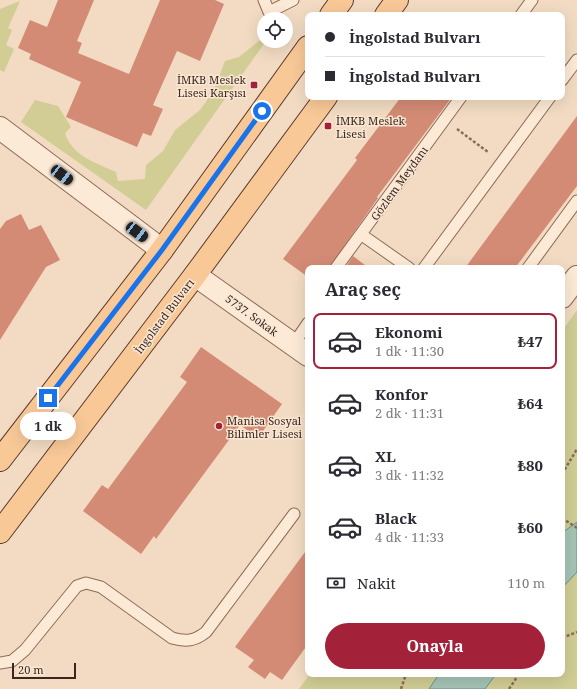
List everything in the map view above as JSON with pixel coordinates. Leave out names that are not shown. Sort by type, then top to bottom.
[{"type":"main road","points":[[333,12],[342,0]]},
{"type":"main road","points":[[388,12],[397,0]]},
{"type":"main road","points":[[0,460],[162,250],[305,51]]},
{"type":"main road","name":"İngolstad Bulvarı","points":[[0,532],[195,275],[324,100]]},
{"type":"street","points":[[0,128],[162,250]]},
{"type":"street","name":"5737. Sokak","points":[[195,275],[301,350]]},
{"type":"street","points":[[565,293],[577,277]]},
{"type":"lane","points":[[264,0],[269,12],[293,0]]},
{"type":"lane","points":[[523,12],[532,0]]},
{"type":"lane","points":[[565,76],[577,60]]},
{"type":"lane","name":"Gözlem Meydanı","points":[[338,265],[362,235],[459,100]]},
{"type":"lane","points":[[426,265],[548,100]]},
{"type":"lane","points":[[530,265],[577,201]]},
{"type":"lane","points":[[362,235],[405,265]]},
{"type":"lane","points":[[301,350],[305,335]]},
{"type":"lane","points":[[0,663],[12,661],[25,650],[77,586],[86,584],[101,587],[172,638],[185,641],[198,639],[206,632],[294,514]]},
{"type":"path","points":[[445,120],[502,162]]},
{"type":"path","points":[[565,469],[577,449]]},
{"type":"path","points":[[565,520],[577,528]]},
{"type":"path","points":[[565,637],[577,632]]},
{"type":"path","points":[[401,689],[405,677]]},
{"type":"path","points":[[509,689],[517,677]]},
{"type":"shaded area","points":[[20,1],[8,28],[12,30],[6,45],[14,49],[4,72],[0,70],[0,9]]},
{"type":"shaded area","points":[[257,43],[257,48],[261,48],[146,210],[21,122],[35,100],[58,106],[71,127],[65,133],[73,148],[93,162],[116,172],[118,181],[145,179],[146,165],[163,151],[175,130],[200,110],[213,92],[225,61],[239,57]]},
{"type":"shaded area","points":[[577,310],[577,689],[299,689],[308,677],[565,677],[565,327]]},
{"type":"shaded area","points":[[577,522],[577,572],[565,585],[565,531]]},
{"type":"shaded area","points":[[437,677],[494,677],[485,689],[429,689]]},
{"type":"building","points":[[58,0],[94,0],[77,41],[82,43],[78,53],[129,74],[160,0],[215,0],[224,4],[200,61],[177,51],[153,105],[163,109],[151,136],[143,133],[137,147],[66,117],[81,82],[29,59],[31,54],[18,48],[30,20],[47,27]]},
{"type":"building","points":[[399,100],[450,100],[377,197],[378,198],[331,265],[305,265],[305,275],[283,259],[357,160],[355,158]]},
{"type":"building","points":[[577,116],[577,186],[517,265],[467,265]]},
{"type":"building","points":[[21,214],[29,230],[41,225],[60,260],[46,267],[0,340],[0,229],[6,221]]},
{"type":"building","points":[[353,256],[365,265],[347,265]]},
{"type":"building","points":[[201,347],[282,404],[258,438],[240,425],[156,539],[154,536],[141,554],[83,511],[102,485],[108,489],[187,382],[180,377]]},
{"type":"building","points":[[305,552],[305,648],[282,680],[270,672],[265,679],[248,667],[254,660],[235,647]]},
{"type":"place","name":"İMKB Meslek Lisesi Karşısı","points":[[254,85]]},
{"type":"place","name":"İMKB Meslek Lisesi","points":[[328,126]]},
{"type":"place","name":"Manisa Sosyal Bilimler Lisesi","points":[[219,426]]},
{"type":"route","points":[[48,398],[162,250],[262,111]]}]
